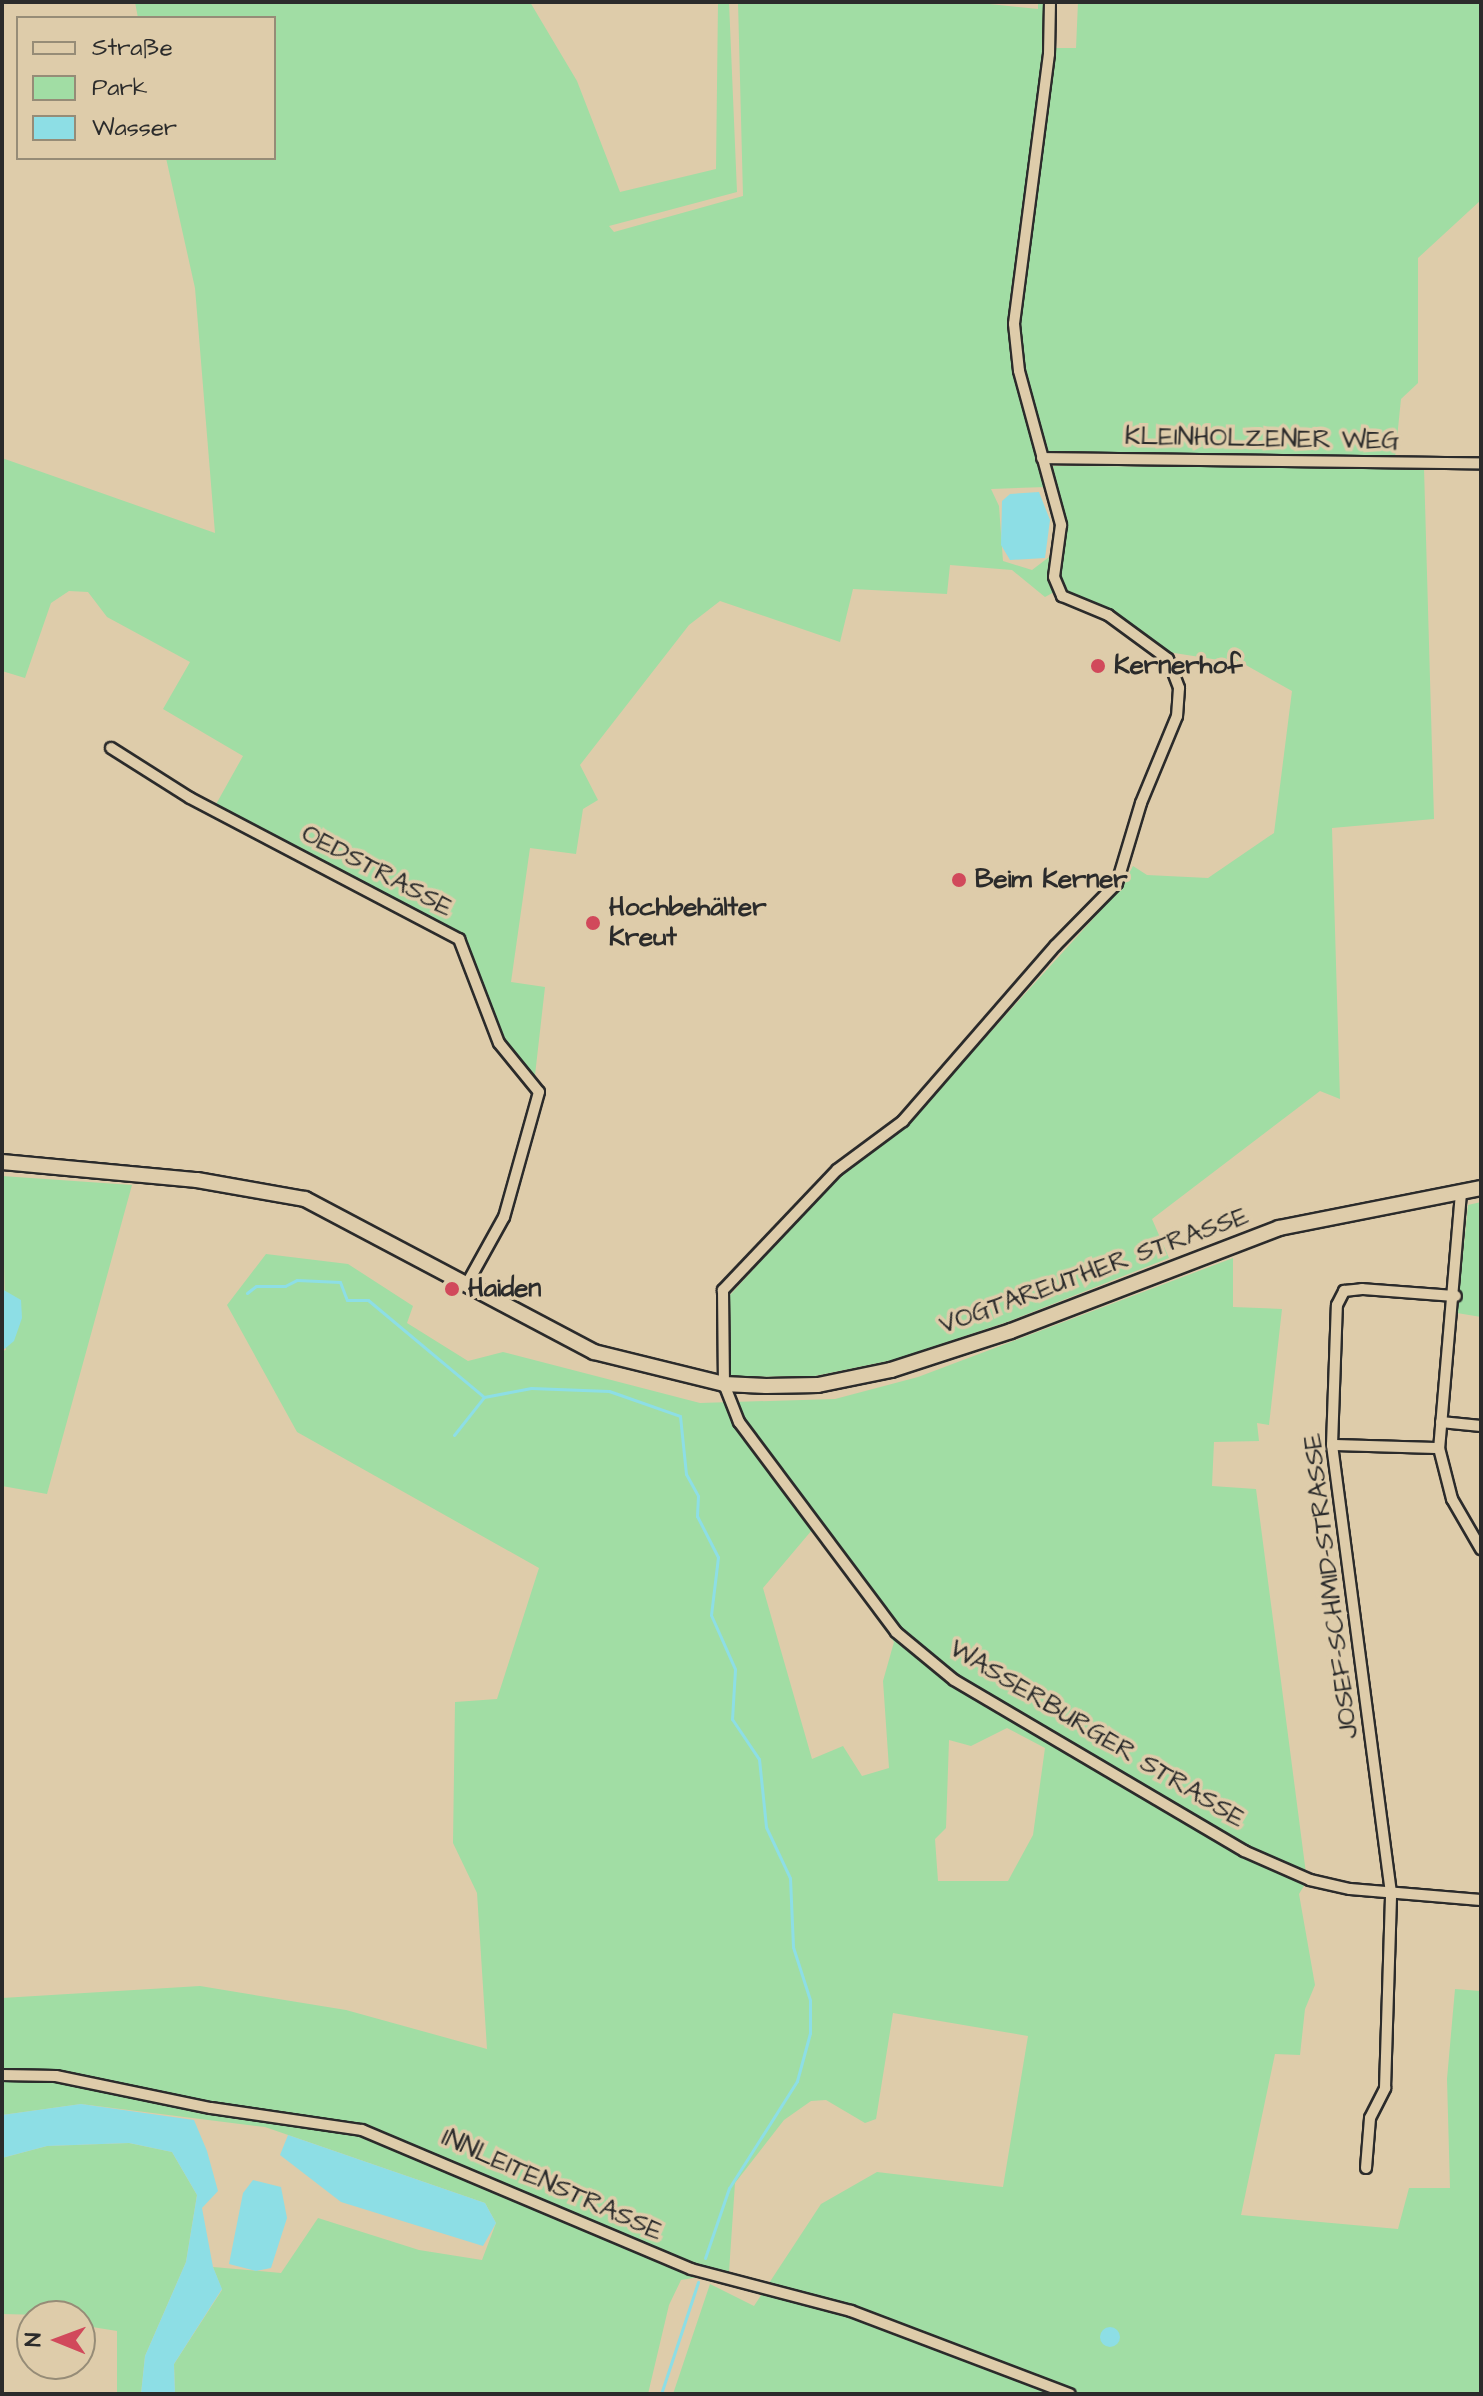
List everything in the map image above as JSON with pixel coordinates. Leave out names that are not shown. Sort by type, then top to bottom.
[{"type":"main road","points":[[2,1162],[281,1193],[322,1206],[594,1352],[724,1384]]},
{"type":"main road","name":"VOGTAREUTHER STRASSE","points":[[724,1384],[818,1385],[891,1370],[1011,1331],[1254,1236],[1481,1188]]},
{"type":"street","points":[[724,1384],[723,1290],[837,1170],[903,1121],[1055,946],[1117,883],[1141,803],[1177,716],[1179,688],[1168,659],[1108,615],[1062,596],[1054,577],[1061,525],[1019,371],[1014,324],[1049,54],[1050,2]]},
{"type":"street","name":"KLEINHOLZENER WEG","points":[[1042,458],[1481,463]]},
{"type":"street","name":"OEDSTRASSE","points":[[111,748],[190,798],[459,939],[499,1043],[539,1092],[504,1217],[468,1282]]},
{"type":"street","points":[[1461,1193],[1456,1296],[1439,1448],[1452,1499],[1481,1549]]},
{"type":"street","name":"JOSEF-SCHMID-STRASSE","points":[[1366,2168],[1370,2118],[1385,2088],[1391,1893],[1332,1445],[1337,1305],[1344,1291],[1456,1296]]},
{"type":"street","name":"WASSERBURGER STRASSE","points":[[724,1384],[739,1422],[896,1632],[944,1672],[1244,1851],[1310,1880],[1391,1893],[1481,1900]]},
{"type":"street","points":[[1441,1422],[1481,1426]]},
{"type":"street","points":[[1332,1445],[1439,1448]]},
{"type":"street","name":"INNLEITENSTRASSE","points":[[2,2075],[56,2076],[211,2108],[362,2130],[409,2145],[691,2269],[851,2311],[1070,2394]]},
{"type":"green space","points":[[135,2],[530,2],[577,81],[620,192],[716,169],[718,2],[729,2],[737,192],[609,226],[614,232],[743,196],[738,2],[970,2],[1038,9],[1038,2],[1045,2],[1047,38],[1010,302],[1012,359],[1046,487],[991,489],[999,506],[1003,561],[1032,570],[1053,554],[1056,591],[1045,597],[1012,570],[950,565],[947,594],[853,589],[840,642],[720,601],[689,625],[580,765],[598,800],[583,809],[576,854],[530,848],[511,982],[545,987],[534,1084],[502,1040],[458,931],[215,806],[243,756],[163,709],[190,662],[107,617],[88,592],[69,591],[51,603],[25,678],[2,671],[2,458],[215,533],[195,288],[166,160],[276,160],[276,16],[138,16]]},
{"type":"green space","points":[[1078,2],[1481,2],[1481,200],[1418,258],[1418,383],[1401,399],[1395,458],[1047,451],[1022,363],[1019,298],[1053,48],[1076,48]]},
{"type":"green space","points":[[1053,466],[1424,468],[1434,819],[1332,828],[1340,1099],[1320,1091],[1152,1219],[1169,1258],[1007,1322],[893,1360],[815,1376],[731,1377],[730,1295],[840,1174],[907,1124],[1121,888],[1133,866],[1147,875],[1208,878],[1274,833],[1292,691],[1244,664],[1168,652],[1066,595],[1060,587],[1065,534]]},
{"type":"green space","points":[[2,1176],[132,1185],[47,1494],[2,1486],[2,1351],[6,1350]]},
{"type":"green space","points":[[1481,1202],[1481,1317],[1457,1313],[1468,1205]]},
{"type":"green space","points":[[266,1254],[348,1264],[413,1306],[407,1323],[468,1361],[503,1352],[700,1403],[835,1399],[918,1377],[1233,1258],[1233,1307],[1282,1309],[1269,1425],[1257,1423],[1259,1441],[1214,1442],[1212,1486],[1256,1489],[1307,1881],[1299,1894],[1315,1985],[1305,2009],[1300,2055],[1275,2054],[1241,2215],[1398,2229],[1409,2188],[1450,2188],[1447,2079],[1455,1989],[1480,1991],[1481,1976],[1481,2394],[673,2394],[710,2284],[754,2306],[821,2204],[877,2172],[1003,2187],[1028,2036],[893,2013],[876,2119],[865,2123],[826,2100],[811,2101],[784,2120],[735,2183],[729,2272],[681,2280],[669,2305],[648,2394],[175,2394],[174,2364],[222,2290],[213,2267],[281,2273],[318,2218],[419,2250],[482,2260],[496,2223],[485,2203],[265,2127],[81,2104],[2,2115],[2,1998],[200,1986],[346,2010],[487,2049],[477,1893],[453,1843],[455,1702],[497,1699],[539,1568],[297,1432],[227,1305]],"holes":[[[812,1530],[894,1642],[883,1681],[889,1768],[862,1776],[843,1746],[812,1759],[763,1588]],[[1007,1728],[1045,1748],[1033,1835],[1008,1881],[938,1881],[935,1839],[946,1828],[949,1740],[971,1746]]]},
{"type":"green space","points":[[129,2143],[172,2152],[197,2195],[186,2262],[145,2356],[141,2394],[117,2394],[117,2331],[96,2328],[96,2300],[16,2300],[16,2314],[2,2314],[2,2158],[47,2146]]},
{"type":"water","points":[[1039,492],[1050,520],[1045,558],[1010,560],[1001,545],[1002,501],[1010,494]]},
{"type":"water","points":[[2,1289],[21,1300],[22,1318],[14,1341],[2,1351]]},
{"type":"water","points":[[81,2104],[194,2120],[207,2151],[218,2191],[202,2208],[213,2267],[222,2289],[174,2364],[175,2394],[141,2394],[145,2356],[186,2262],[197,2195],[172,2152],[129,2143],[47,2146],[2,2158],[2,2115]]},
{"type":"water","points":[[288,2135],[485,2203],[496,2223],[483,2246],[341,2202],[280,2155]]},
{"type":"water","points":[[253,2180],[281,2187],[287,2218],[271,2268],[256,2271],[229,2264],[243,2193]]},
{"type":"water","points":[[1106,2327],[1114,2327],[1120,2337],[1114,2347],[1106,2347],[1100,2341],[1100,2333]]},
{"type":"waterway","points":[[247,1293],[256,1286],[285,1286],[297,1280],[340,1282],[347,1300],[368,1300],[484,1397],[531,1388],[609,1391],[680,1416],[686,1474],[698,1496],[697,1516],[718,1557],[711,1615],[735,1669],[732,1719],[759,1759],[766,1827],[790,1878],[793,1947],[810,2000],[810,2033],[797,2081],[729,2188],[705,2258]]},
{"type":"waterway","points":[[454,1435],[484,1397]]},
{"type":"waterway","points":[[661,2394],[698,2282]]},
{"type":"place","name":"Kernerhof","points":[[1098,666]]},
{"type":"place","name":"Beim Kerner","points":[[959,880]]},
{"type":"place","name":"Hochbehälter Kreut","points":[[593,923]]},
{"type":"place","name":"Haiden","points":[[452,1289]]}]
